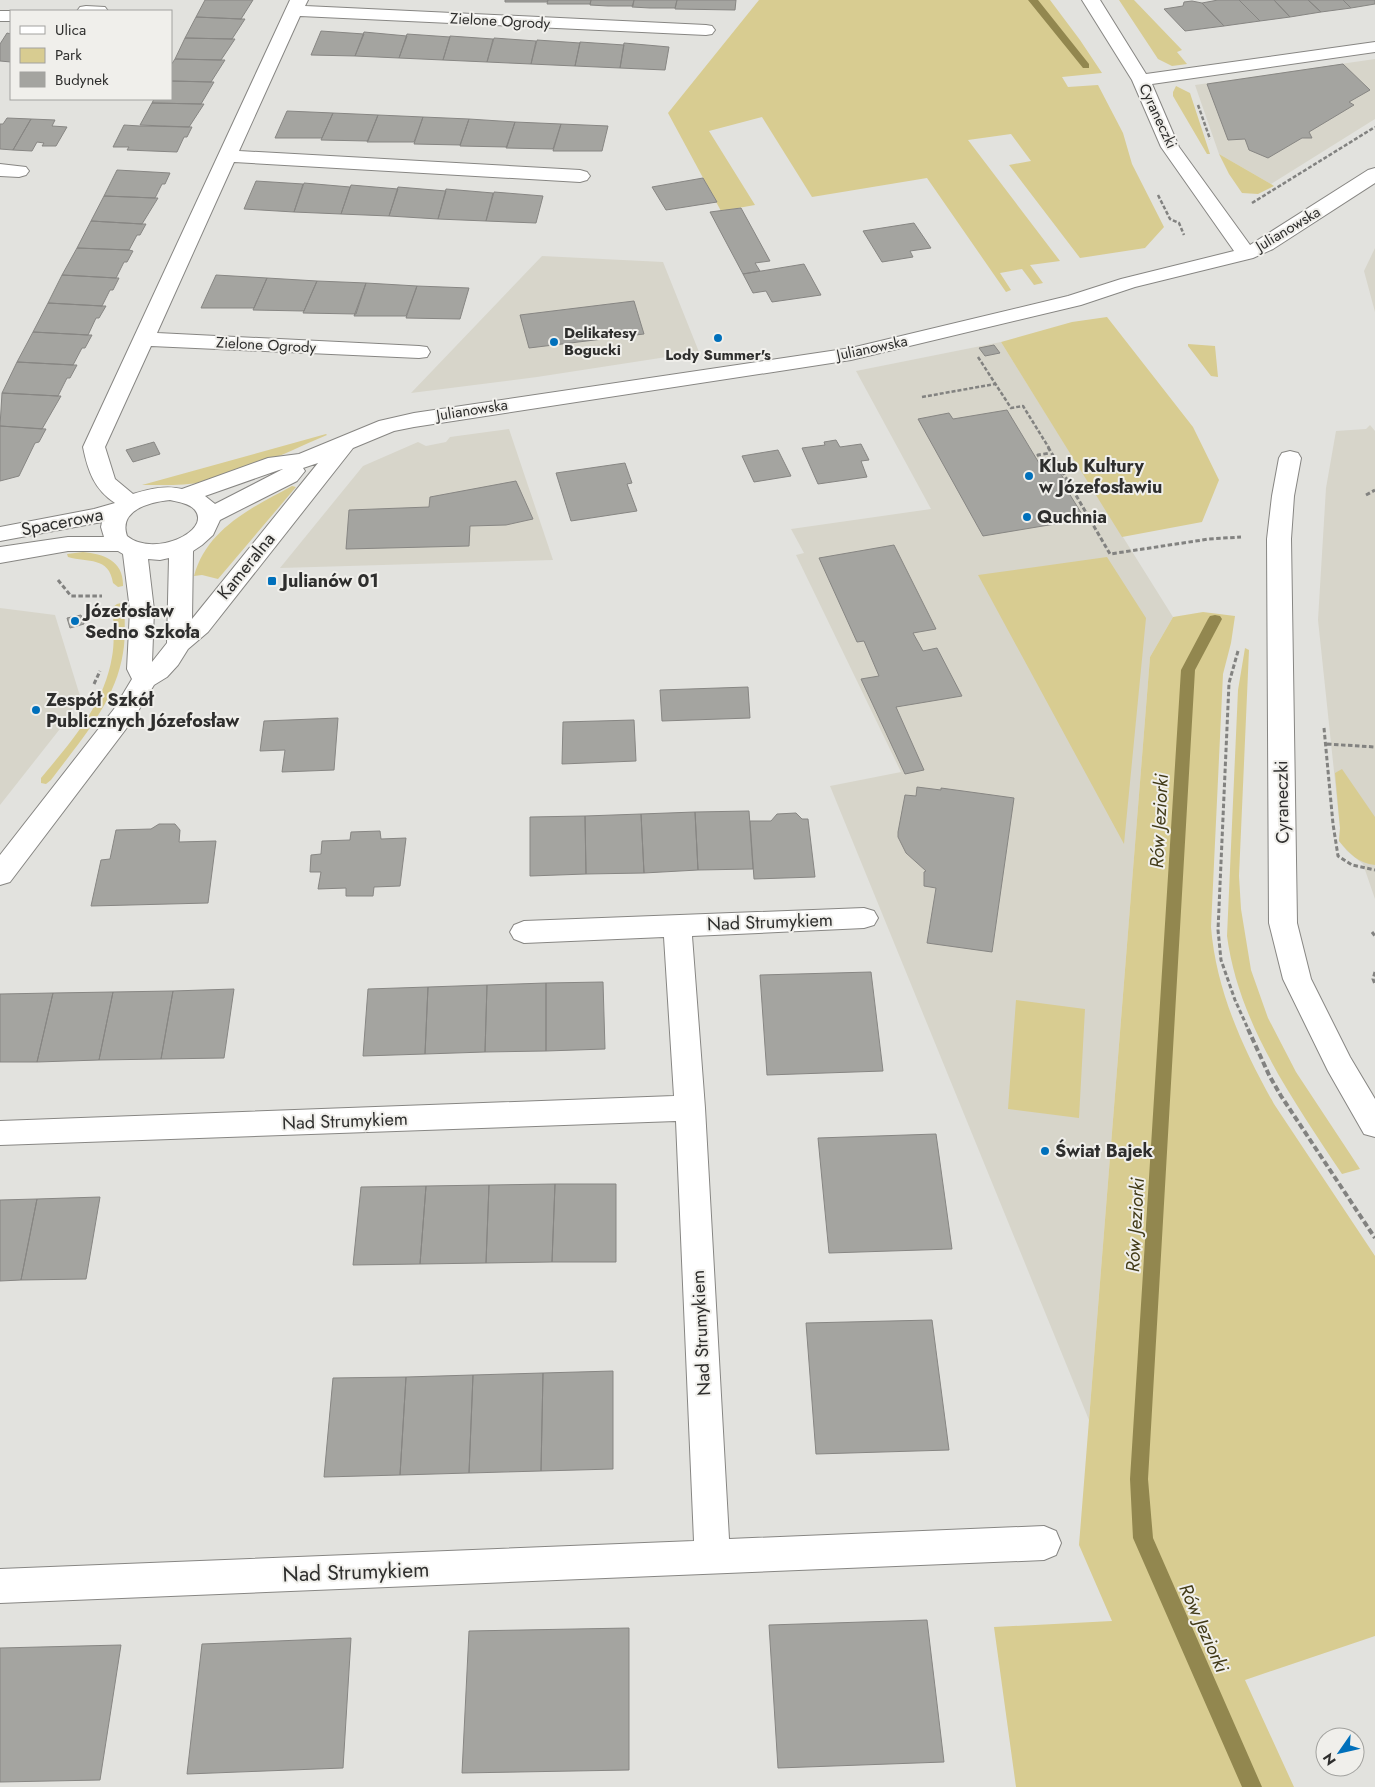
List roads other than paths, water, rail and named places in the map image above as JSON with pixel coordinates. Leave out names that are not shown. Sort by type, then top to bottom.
[{"type":"street","name":"Cyraneczki","points":[[1091,0],[1141,80],[1170,147],[1246,254]]},
{"type":"street","name":"Zielone Ogrody","points":[[127,506],[106,486],[100,472],[94,447],[297,6],[706,30]]},
{"type":"street","points":[[1141,80],[1375,47]]},
{"type":"street","points":[[228,156],[580,176]]},
{"type":"street","points":[[0,170],[19,171]]},
{"type":"street","name":"Julianowska","points":[[345,444],[387,426],[414,420],[851,354],[1074,301],[1128,283],[1246,254],[1266,245],[1375,174]]},
{"type":"street","name":"Zielone Ogrody","points":[[143,339],[418,352]]},
{"type":"street","points":[[186,495],[276,464],[303,461],[345,444]]},
{"type":"street","name":"Kameralna","points":[[0,875],[123,715],[145,679],[158,671],[169,659],[179,643],[199,626],[345,444]]},
{"type":"street","name":"Cyraneczki","points":[[1290,458],[1283,496],[1279,539],[1283,923],[1297,978],[1338,1063],[1375,1125]]},
{"type":"street","points":[[209,516],[289,476],[303,461]]},
{"type":"street","points":[[128,547],[156,553],[180,548],[192,543],[204,533],[209,523],[206,507],[186,495],[156,494],[127,506],[116,518],[113,528],[115,536],[128,547],[139,571],[143,605],[143,639],[139,669],[145,679]]},
{"type":"street","name":"Spacerowa","points":[[0,534],[98,516],[127,506]]},
{"type":"street","name":"Spacerowa","points":[[0,555],[68,544],[128,547]]},
{"type":"street","points":[[179,643],[180,548]]},
{"type":"street","name":"Nad Strumykiem","points":[[524,932],[864,918]]},
{"type":"street","name":"Nad Strumykiem","points":[[677,925],[690,1108],[712,1558]]},
{"type":"street","name":"Nad Strumykiem","points":[[0,1133],[690,1108]]},
{"type":"street","name":"Nad Strumykiem","points":[[0,1586],[712,1558],[1044,1542]]},
{"type":"waterway","name":"Rów Jeziorki","points":[[1033,0],[1086,66]]},
{"type":"waterway","name":"Rów Jeziorki","points":[[1215,619],[1188,670],[1139,1479],[1143,1538],[1252,1787]]},
{"type":"place","name":"Lody Summer's","points":[[718,338]]},
{"type":"place","name":"Delikatesy Bogucki","points":[[554,342]]},
{"type":"place","name":"Klub Kultury w Józefosławiu","points":[[1029,476]]},
{"type":"place","name":"Quchnia","points":[[1027,517]]},
{"type":"place","name":"Julianów 01","points":[[272,581]]},
{"type":"place","name":"Józefosław Sedno Szkoła","points":[[75,621]]},
{"type":"place","name":"Zespół Szkół Publicznych Józefosław","points":[[36,710]]},
{"type":"place","name":"Świat Bajek","points":[[1045,1151]]}]
